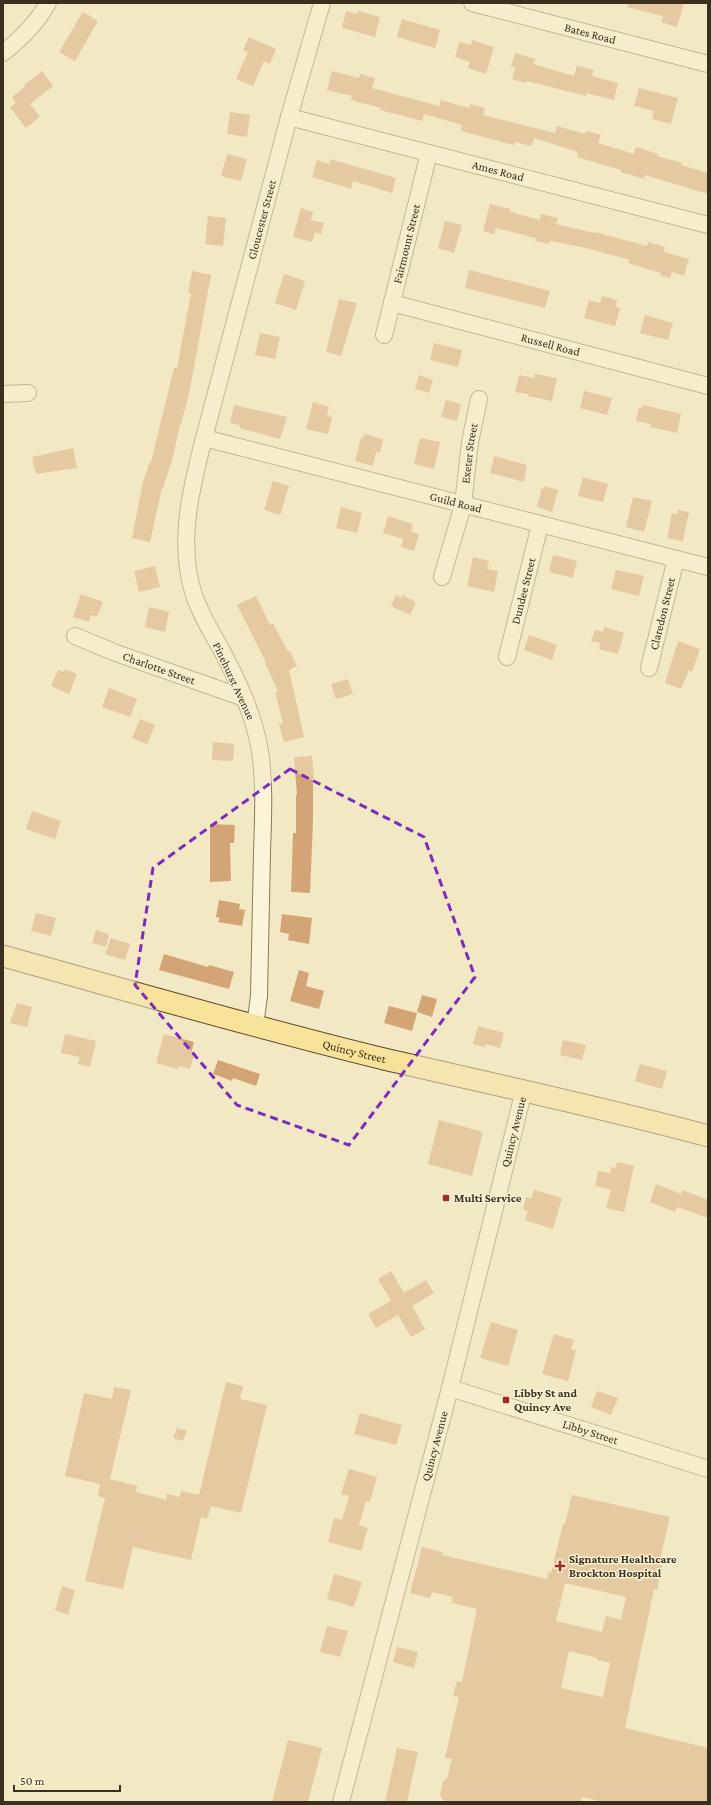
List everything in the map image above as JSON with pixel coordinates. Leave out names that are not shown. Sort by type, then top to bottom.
[{"type":"main road","name":"Quincy Street","points":[[3,956],[255,1026],[384,1058],[524,1090],[708,1136]]},
{"type":"street","points":[[3,53],[19,41],[42,14],[48,3]]},
{"type":"street","name":"Gloucester Street","points":[[204,438],[289,117],[322,3]]},
{"type":"street","name":"Bates Road","points":[[472,3],[708,64]]},
{"type":"street","name":"Ames Road","points":[[289,117],[708,225]]},
{"type":"street","name":"Fairmount Street","points":[[384,335],[429,153]]},
{"type":"street","name":"Russell Road","points":[[392,303],[708,386]]},
{"type":"street","points":[[3,394],[28,393]]},
{"type":"street","name":"Exeter Street","points":[[442,577],[463,505],[470,442],[479,399]]},
{"type":"street","name":"Guild Road","points":[[204,438],[708,567]]},
{"type":"street","name":"Pinehurst Avenue","points":[[204,438],[189,506],[186,552],[189,574],[194,595],[244,698],[257,734],[263,783],[259,996],[255,1026]]},
{"type":"street","name":"Dundee Street","points":[[507,657],[540,525]]},
{"type":"street","name":"Claredon Street","points":[[649,668],[676,558]]},
{"type":"street","name":"Charlotte Street","points":[[76,636],[116,653],[244,698]]},
{"type":"street","name":"Quincy Avenue","points":[[341,1802],[450,1388],[524,1090]]},
{"type":"street","name":"Libby Street","points":[[450,1388],[708,1469]]},
{"type":"highlighted area","points":[[290,769],[424,837],[475,977],[349,1145],[237,1105],[135,985],[153,868]]},
{"type":"building","points":[[628,3],[684,3],[677,27],[661,22],[663,16],[627,7]]},
{"type":"building","points":[[346,11],[357,14],[358,11],[380,17],[375,37],[342,28]]},
{"type":"building","points":[[83,12],[98,21],[75,61],[59,52]]},
{"type":"building","points":[[402,19],[440,30],[435,48],[397,37]]},
{"type":"building","points":[[249,37],[276,49],[270,64],[264,61],[253,86],[236,79],[248,52],[243,50]]},
{"type":"building","points":[[472,40],[494,47],[486,74],[468,68],[470,62],[455,57],[459,42],[471,45]]},
{"type":"building","points":[[515,53],[535,59],[533,64],[574,76],[577,66],[594,70],[592,76],[618,83],[614,100],[586,93],[586,96],[527,81],[526,83],[512,79],[515,68],[511,66]]},
{"type":"building","points":[[42,71],[53,86],[30,104],[40,117],[26,128],[10,107],[16,103],[12,97],[25,87],[24,85]]},
{"type":"building","points":[[332,71],[359,78],[360,74],[375,78],[372,88],[439,106],[441,100],[469,108],[471,104],[485,108],[483,115],[555,133],[557,126],[585,134],[586,131],[601,135],[598,143],[634,154],[636,147],[658,154],[657,156],[682,163],[681,165],[708,173],[708,194],[645,175],[644,179],[621,172],[621,170],[577,157],[578,152],[534,138],[532,146],[515,142],[514,145],[461,131],[462,125],[424,114],[422,121],[380,110],[381,108],[351,100],[352,96],[327,90]]},
{"type":"building","points":[[639,88],[678,98],[671,124],[652,119],[654,111],[634,106]]},
{"type":"building","points":[[230,112],[250,115],[247,137],[227,134]]},
{"type":"building","points":[[227,154],[247,159],[241,181],[221,176]]},
{"type":"building","points":[[330,159],[396,178],[392,193],[353,181],[351,189],[312,177],[317,160],[329,164]]},
{"type":"building","points":[[490,204],[510,209],[510,212],[540,220],[541,214],[558,218],[556,224],[595,232],[647,246],[648,242],[665,247],[664,252],[689,259],[684,276],[672,272],[670,278],[660,275],[661,273],[628,263],[630,260],[582,247],[550,241],[549,244],[535,241],[536,238],[496,228],[494,234],[483,231]]},
{"type":"building","points":[[301,208],[313,212],[311,220],[324,223],[321,234],[315,232],[312,242],[293,237]]},
{"type":"building","points":[[208,216],[226,218],[223,246],[205,244]]},
{"type":"building","points":[[445,221],[462,225],[454,253],[438,248]]},
{"type":"building","points":[[469,270],[550,291],[545,308],[465,288]]},
{"type":"building","points":[[192,271],[211,275],[189,394],[180,424],[173,457],[162,488],[150,542],[132,538],[143,482],[150,461],[151,462],[174,368],[177,368],[191,293],[188,293]]},
{"type":"building","points":[[284,274],[305,281],[296,310],[275,303]]},
{"type":"building","points":[[602,296],[617,300],[616,307],[620,308],[615,326],[584,318],[589,300],[600,303]]},
{"type":"building","points":[[339,299],[357,303],[341,356],[326,352]]},
{"type":"building","points":[[645,315],[673,323],[668,340],[640,333]]},
{"type":"building","points":[[260,333],[280,337],[275,359],[255,355]]},
{"type":"building","points":[[434,343],[462,350],[458,367],[430,360]]},
{"type":"building","points":[[535,374],[557,378],[552,401],[515,392],[519,375],[534,378]]},
{"type":"building","points":[[419,375],[433,380],[429,393],[415,389]]},
{"type":"building","points":[[584,391],[612,398],[607,415],[580,408]]},
{"type":"building","points":[[446,400],[461,404],[457,421],[441,417]]},
{"type":"building","points":[[313,402],[329,407],[327,416],[332,417],[328,434],[306,429]]},
{"type":"building","points":[[234,405],[287,417],[280,439],[240,428],[240,425],[230,423]]},
{"type":"building","points":[[643,405],[681,414],[677,433],[650,427],[651,424],[636,421],[639,407],[642,408]]},
{"type":"building","points":[[364,434],[383,439],[380,453],[376,452],[373,466],[355,461],[361,438],[363,439]]},
{"type":"building","points":[[420,438],[440,442],[434,469],[414,464]]},
{"type":"building","points":[[73,448],[77,468],[36,474],[32,457]]},
{"type":"building","points":[[494,456],[527,465],[524,482],[490,473]]},
{"type":"building","points":[[583,477],[608,484],[603,502],[578,496]]},
{"type":"building","points":[[273,481],[289,486],[280,515],[264,510]]},
{"type":"building","points":[[545,486],[558,490],[552,512],[537,507],[542,488],[544,489]]},
{"type":"building","points":[[633,497],[652,501],[644,532],[626,527]]},
{"type":"building","points":[[341,507],[362,513],[357,533],[336,528]]},
{"type":"building","points":[[678,510],[689,512],[683,541],[667,538],[672,513],[677,514]]},
{"type":"building","points":[[388,516],[413,524],[411,532],[419,534],[414,551],[401,547],[403,539],[383,533]]},
{"type":"building","points":[[553,555],[577,561],[573,578],[549,572]]},
{"type":"building","points":[[473,557],[489,561],[487,569],[498,571],[494,592],[467,586]]},
{"type":"building","points":[[155,566],[160,587],[139,592],[134,571]]},
{"type":"building","points":[[616,570],[644,576],[639,596],[611,589]]},
{"type":"building","points":[[81,594],[103,602],[97,617],[91,615],[89,622],[73,617]]},
{"type":"building","points":[[396,595],[401,598],[402,595],[416,602],[410,615],[391,606]]},
{"type":"building","points":[[256,596],[270,625],[273,623],[297,666],[289,670],[304,737],[284,742],[279,724],[283,723],[275,692],[278,691],[265,663],[266,662],[237,605]]},
{"type":"building","points":[[149,607],[169,612],[165,632],[145,627]]},
{"type":"building","points":[[604,627],[624,633],[618,654],[599,649],[600,643],[591,641],[595,630],[603,632]]},
{"type":"building","points":[[529,635],[557,645],[552,660],[524,650]]},
{"type":"building","points":[[678,641],[700,649],[692,672],[689,670],[681,689],[665,683]]},
{"type":"building","points":[[65,669],[77,674],[69,694],[51,686],[58,670],[64,672]]},
{"type":"building","points":[[348,679],[353,694],[336,699],[331,684]]},
{"type":"building","points":[[109,688],[137,699],[130,717],[102,707]]},
{"type":"building","points":[[140,719],[155,725],[147,744],[132,738]]},
{"type":"building","points":[[213,742],[234,744],[233,761],[212,760]]},
{"type":"building","points":[[312,756],[314,779],[310,893],[291,892],[293,833],[296,833],[297,795],[294,757]]},
{"type":"building","points":[[32,811],[61,821],[55,839],[26,829]]},
{"type":"building","points":[[210,824],[235,825],[234,843],[230,843],[231,881],[210,882]]},
{"type":"building","points":[[219,900],[240,904],[239,909],[245,910],[242,926],[218,922],[220,918],[216,917]]},
{"type":"building","points":[[36,913],[56,918],[51,936],[31,931]]},
{"type":"building","points":[[282,914],[312,918],[309,944],[288,940],[289,934],[280,932]]},
{"type":"building","points":[[96,930],[109,934],[106,947],[92,943]]},
{"type":"building","points":[[111,938],[130,944],[125,960],[105,954]]},
{"type":"building","points":[[164,954],[208,967],[209,965],[234,972],[229,989],[159,970]]},
{"type":"building","points":[[299,970],[309,973],[306,986],[324,991],[319,1009],[290,1001]]},
{"type":"building","points":[[422,995],[437,999],[432,1017],[417,1012]]},
{"type":"building","points":[[17,1003],[32,1007],[27,1027],[10,1023]]},
{"type":"building","points":[[389,1006],[417,1013],[412,1031],[384,1023]]},
{"type":"building","points":[[478,1026],[504,1033],[500,1048],[486,1044],[485,1047],[473,1044]]},
{"type":"building","points":[[65,1034],[96,1041],[90,1067],[78,1064],[80,1057],[61,1053]]},
{"type":"building","points":[[164,1034],[194,1042],[191,1054],[194,1055],[190,1069],[178,1066],[177,1069],[156,1063]]},
{"type":"building","points":[[563,1040],[586,1045],[582,1060],[560,1055]]},
{"type":"building","points":[[218,1060],[260,1074],[256,1086],[233,1078],[232,1081],[213,1074]]},
{"type":"building","points":[[640,1064],[667,1071],[662,1089],[635,1081]]},
{"type":"building","points":[[439,1120],[483,1132],[472,1176],[428,1164]]},
{"type":"building","points":[[617,1162],[634,1166],[624,1212],[606,1208],[611,1190],[595,1186],[598,1171],[610,1173],[611,1167],[616,1168]]},
{"type":"building","points":[[656,1184],[681,1194],[682,1190],[708,1200],[708,1218],[677,1207],[675,1212],[650,1202]]},
{"type":"building","points":[[534,1190],[562,1198],[553,1229],[525,1220],[528,1211],[523,1209],[526,1197],[531,1199]]},
{"type":"building","points":[[391,1271],[404,1293],[426,1280],[434,1293],[412,1306],[425,1329],[411,1337],[398,1315],[376,1328],[368,1314],[391,1301],[378,1279]]},
{"type":"building","points":[[491,1322],[518,1330],[508,1366],[480,1358]]},
{"type":"building","points":[[554,1334],[574,1340],[571,1349],[576,1351],[568,1381],[542,1374]]},
{"type":"building","points":[[226,1382],[243,1386],[240,1399],[267,1405],[241,1513],[211,1506],[207,1519],[201,1517],[191,1560],[133,1547],[123,1589],[85,1581],[105,1498],[98,1496],[100,1484],[65,1476],[84,1393],[112,1399],[114,1387],[131,1390],[110,1479],[137,1486],[136,1492],[166,1500],[167,1494],[180,1497],[181,1491],[199,1495]]},
{"type":"building","points":[[597,1391],[618,1398],[611,1415],[591,1407]]},
{"type":"building","points":[[360,1413],[402,1425],[396,1445],[354,1434]]},
{"type":"building","points":[[177,1428],[187,1431],[183,1441],[173,1438]]},
{"type":"building","points":[[349,1469],[377,1477],[370,1502],[366,1501],[359,1525],[368,1528],[361,1551],[328,1542],[334,1518],[342,1520],[349,1496],[341,1494]]},
{"type":"building","points":[[572,1495],[670,1517],[659,1564],[662,1565],[657,1590],[654,1589],[625,1728],[708,1748],[708,1802],[603,1802],[582,1797],[581,1802],[452,1802],[443,1800],[440,1795],[443,1781],[447,1779],[452,1759],[445,1758],[459,1697],[453,1696],[457,1681],[462,1682],[477,1609],[452,1603],[453,1597],[432,1592],[430,1598],[410,1593],[422,1547],[442,1552],[442,1555],[547,1579],[548,1572],[551,1573],[563,1524],[565,1524]],"holes":[[[565,1583],[626,1597],[621,1620],[606,1616],[602,1632],[556,1621]],[[569,1651],[610,1663],[603,1697],[561,1688]]]},
{"type":"building","points":[[334,1574],[362,1582],[354,1607],[327,1599]]},
{"type":"building","points":[[62,1586],[75,1590],[68,1615],[55,1610]]},
{"type":"building","points":[[327,1626],[348,1631],[340,1657],[320,1652]]},
{"type":"building","points":[[397,1647],[418,1652],[414,1668],[393,1662]]},
{"type":"building","points":[[288,1740],[322,1748],[308,1802],[272,1802]]},
{"type":"building","points":[[397,1748],[418,1752],[407,1802],[385,1802]]},
{"type":"place","name":"Multi Service","points":[[446,1198]]},
{"type":"place","name":"Libby St and Quincy Ave","points":[[506,1400]]},
{"type":"place","name":"Signature Healthcare Brockton Hospital","points":[[560,1566]]}]
